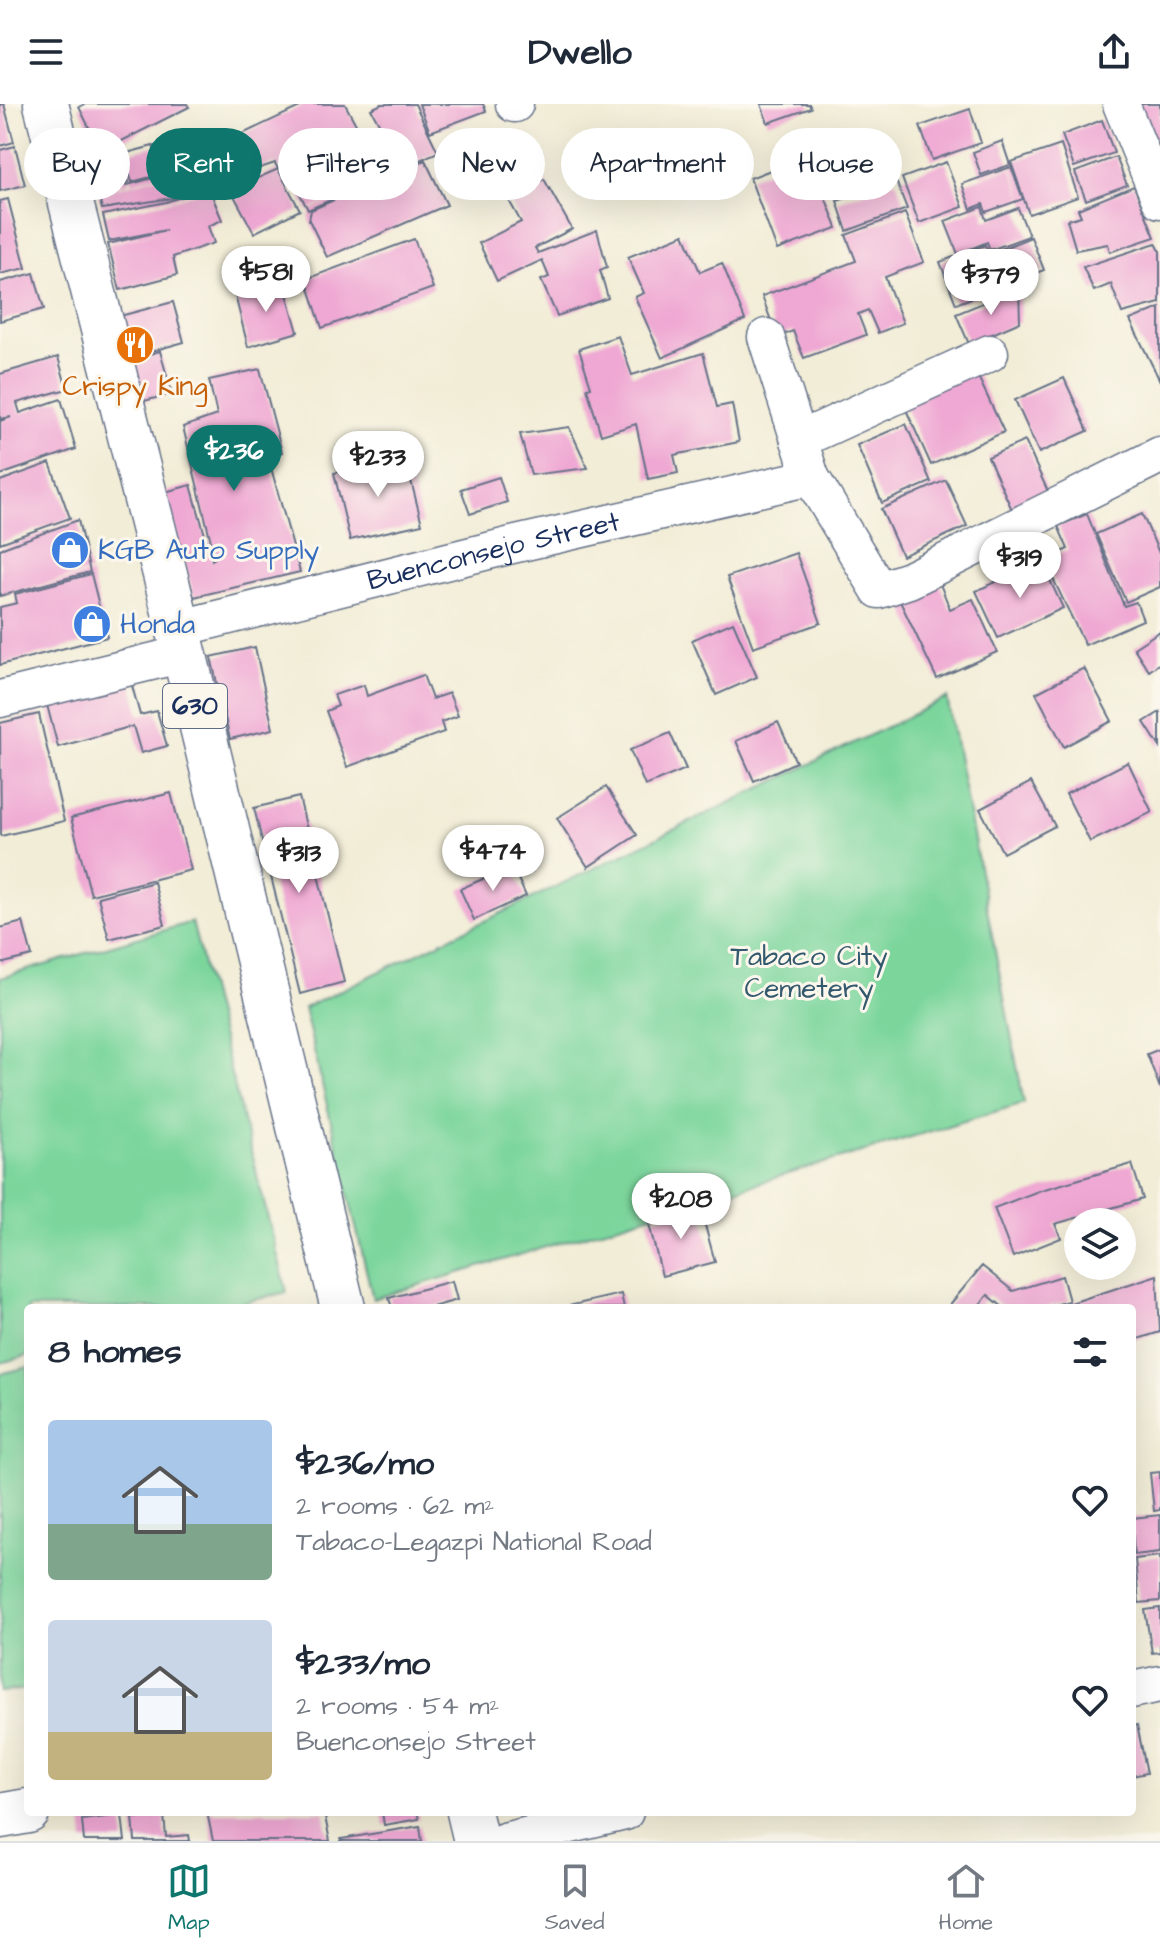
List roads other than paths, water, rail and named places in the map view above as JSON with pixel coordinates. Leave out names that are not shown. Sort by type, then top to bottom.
[{"type":"main road","name":"630","points":[[46,104],[342,1304]]},
{"type":"main road","points":[[0,1816],[24,1812]]},
{"type":"main road","points":[[470,1816],[476,1841]]},
{"type":"street","points":[[1121,104],[1160,200]]},
{"type":"street","points":[[766,337],[811,477],[879,590],[909,580],[1160,455]]},
{"type":"street","points":[[799,440],[990,353]]},
{"type":"street","name":"Buenconsejo Street","points":[[0,699],[180,642],[512,545],[811,477]]},
{"type":"street","points":[[1136,1689],[1160,1684]]},
{"type":"street","points":[[504,1841],[608,1816]]},
{"type":"place","name":"Crispy King","points":[[135,345]]},
{"type":"place","name":"KGB Auto Supply","points":[[70,550]]},
{"type":"place","name":"Honda","points":[[92,624]]},
{"type":"park label","name":"Tabaco City Cemetery","points":[[809,972]]}]
